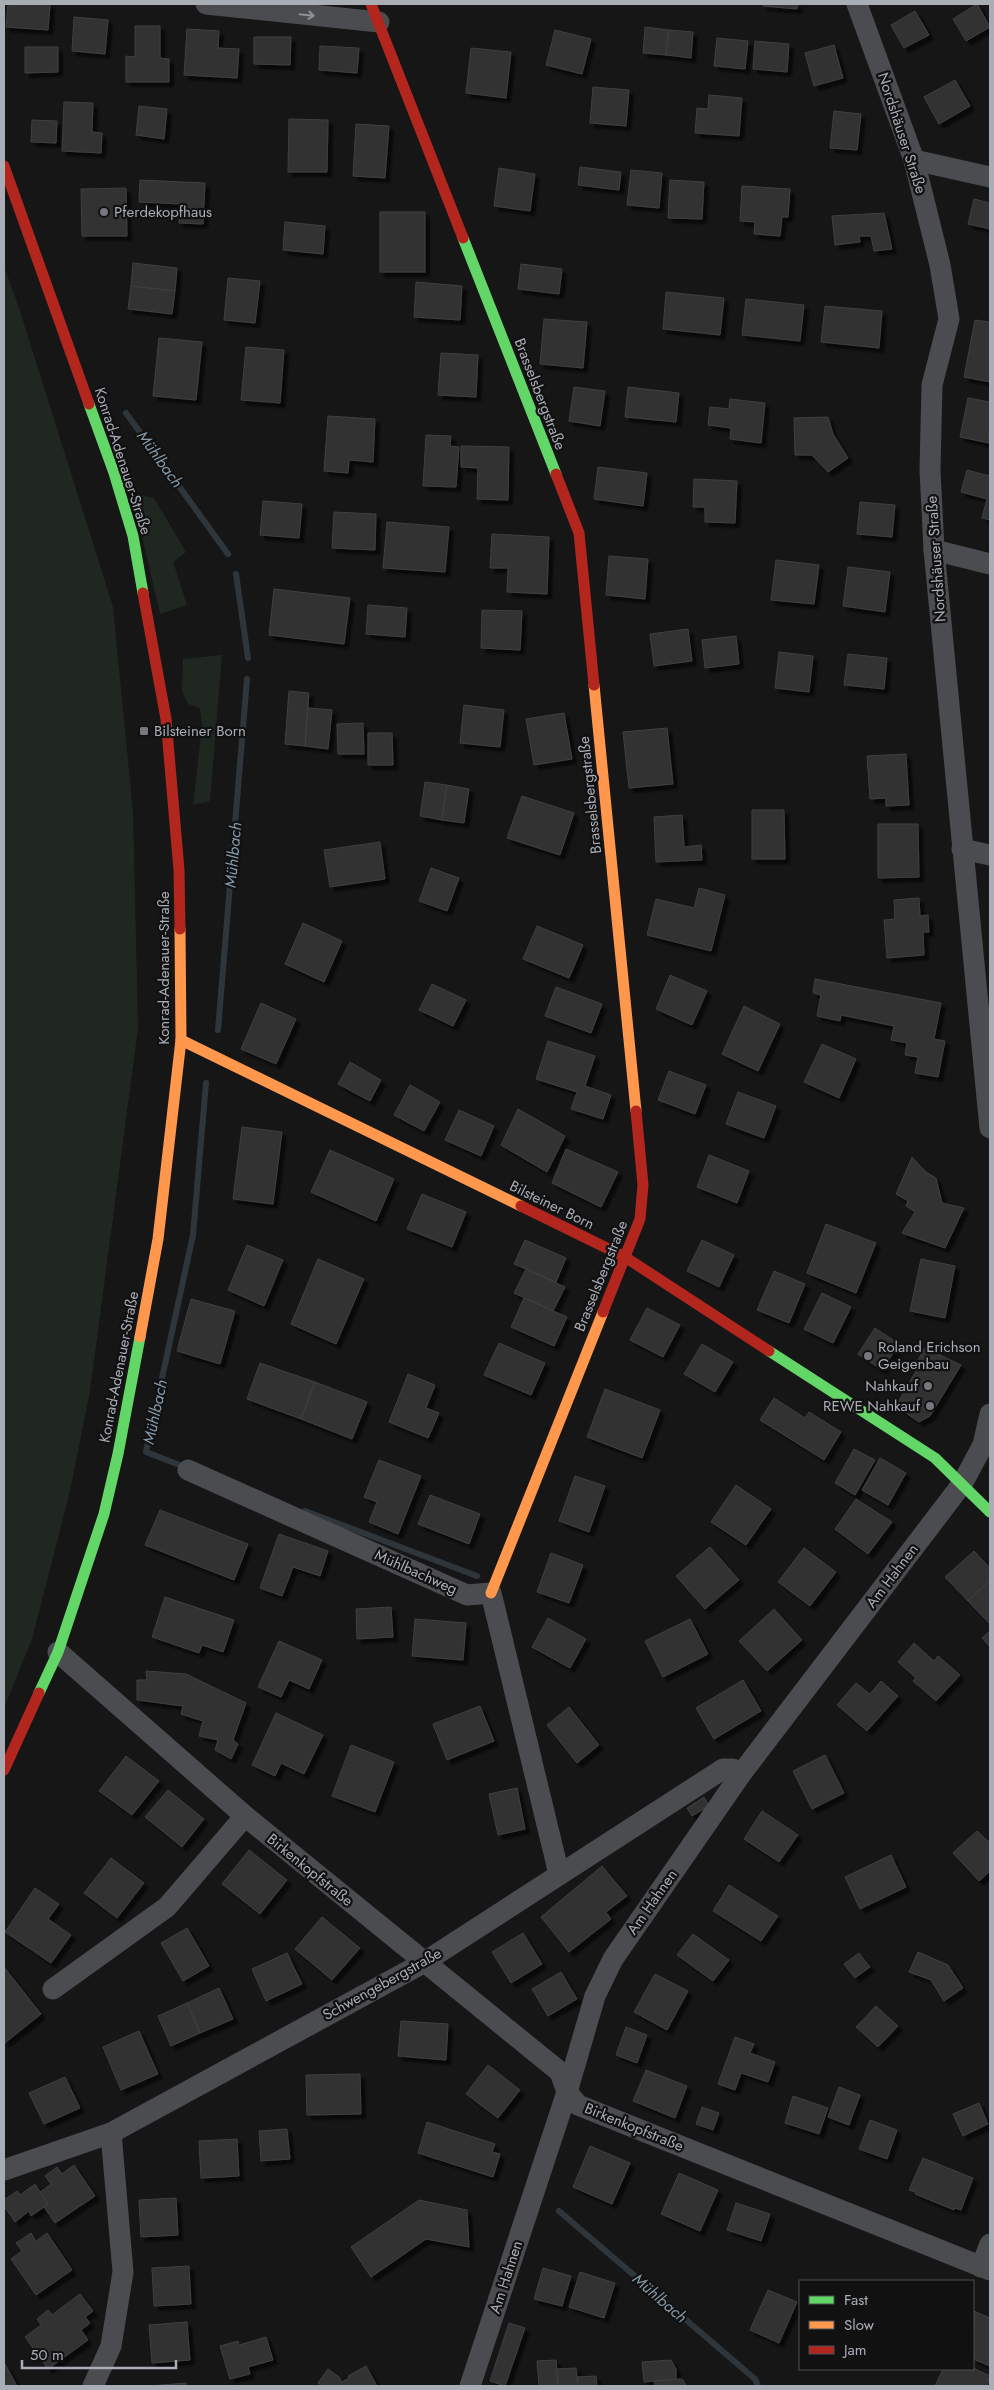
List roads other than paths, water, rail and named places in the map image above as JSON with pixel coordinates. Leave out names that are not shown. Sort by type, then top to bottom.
[{"type":"street","points":[[206,4],[375,13]]},
{"type":"street","name":"Nordshäuser Straße","points":[[857,4],[914,160],[940,265],[948,319],[932,384],[930,470],[934,550],[990,1128]]},
{"type":"street","name":"Brasselsbergstraße","points":[[375,13],[579,533],[643,1185],[640,1219],[491,1593]]},
{"type":"street","points":[[914,160],[990,177]]},
{"type":"street","name":"Konrad-Adenauer-Straße","points":[[4,166],[114,473],[134,536],[166,719],[172,782],[179,870],[181,1040],[158,1239],[118,1454],[104,1514],[58,1652],[4,1770]]},
{"type":"street","points":[[934,550],[990,564]]},
{"type":"street","points":[[962,849],[990,855]]},
{"type":"street","name":"Bilsteiner Born","points":[[181,1040],[625,1257],[935,1458],[962,1484]]},
{"type":"street","points":[[990,1414],[986,1442],[962,1484],[990,1512]]},
{"type":"street","name":"Mühlbachweg","points":[[188,1470],[467,1595],[491,1593]]},
{"type":"street","name":"Am Hahnen","points":[[470,2386],[567,2092],[595,1996],[613,1959],[741,1774],[962,1484]]},
{"type":"street","points":[[491,1593],[559,1874]]},
{"type":"street","name":"Birkenkopfstraße","points":[[58,1652],[245,1816],[423,1963],[560,2072],[567,2092],[578,2105],[986,2269]]},
{"type":"street","name":"Schwengebergstraße","points":[[4,2170],[111,2133],[423,1963],[723,1769],[733,1769],[741,1774]]},
{"type":"street","points":[[53,1988],[167,1907],[245,1816]]},
{"type":"street","points":[[93,2386],[111,2346],[122,2272],[111,2133]]},
{"type":"street","points":[[986,2269],[990,2244]]},
{"type":"waterway","name":"Mühlbach","points":[[126,413],[228,554]]},
{"type":"waterway","name":"Mühlbach","points":[[236,574],[248,658]]},
{"type":"waterway","name":"Mühlbach","points":[[218,1030],[247,679]]},
{"type":"waterway","name":"Mühlbach","points":[[185,1467],[146,1452],[193,1235],[206,1083]]},
{"type":"waterway","name":"Mühlbach","points":[[305,1511],[477,1576]]},
{"type":"waterway","name":"Mühlbach","points":[[559,2211],[755,2379],[758,2386]]},
{"type":"place","name":"Pferdekopfhaus","points":[[104,212]]},
{"type":"place","name":"Bilsteiner Born","points":[[144,731]]},
{"type":"place","name":"Roland Erichson Geigenbau","points":[[868,1356]]},
{"type":"place","name":"Nahkauf","points":[[928,1386]]},
{"type":"place","name":"REWE Nahkauf","points":[[930,1406]]}]
